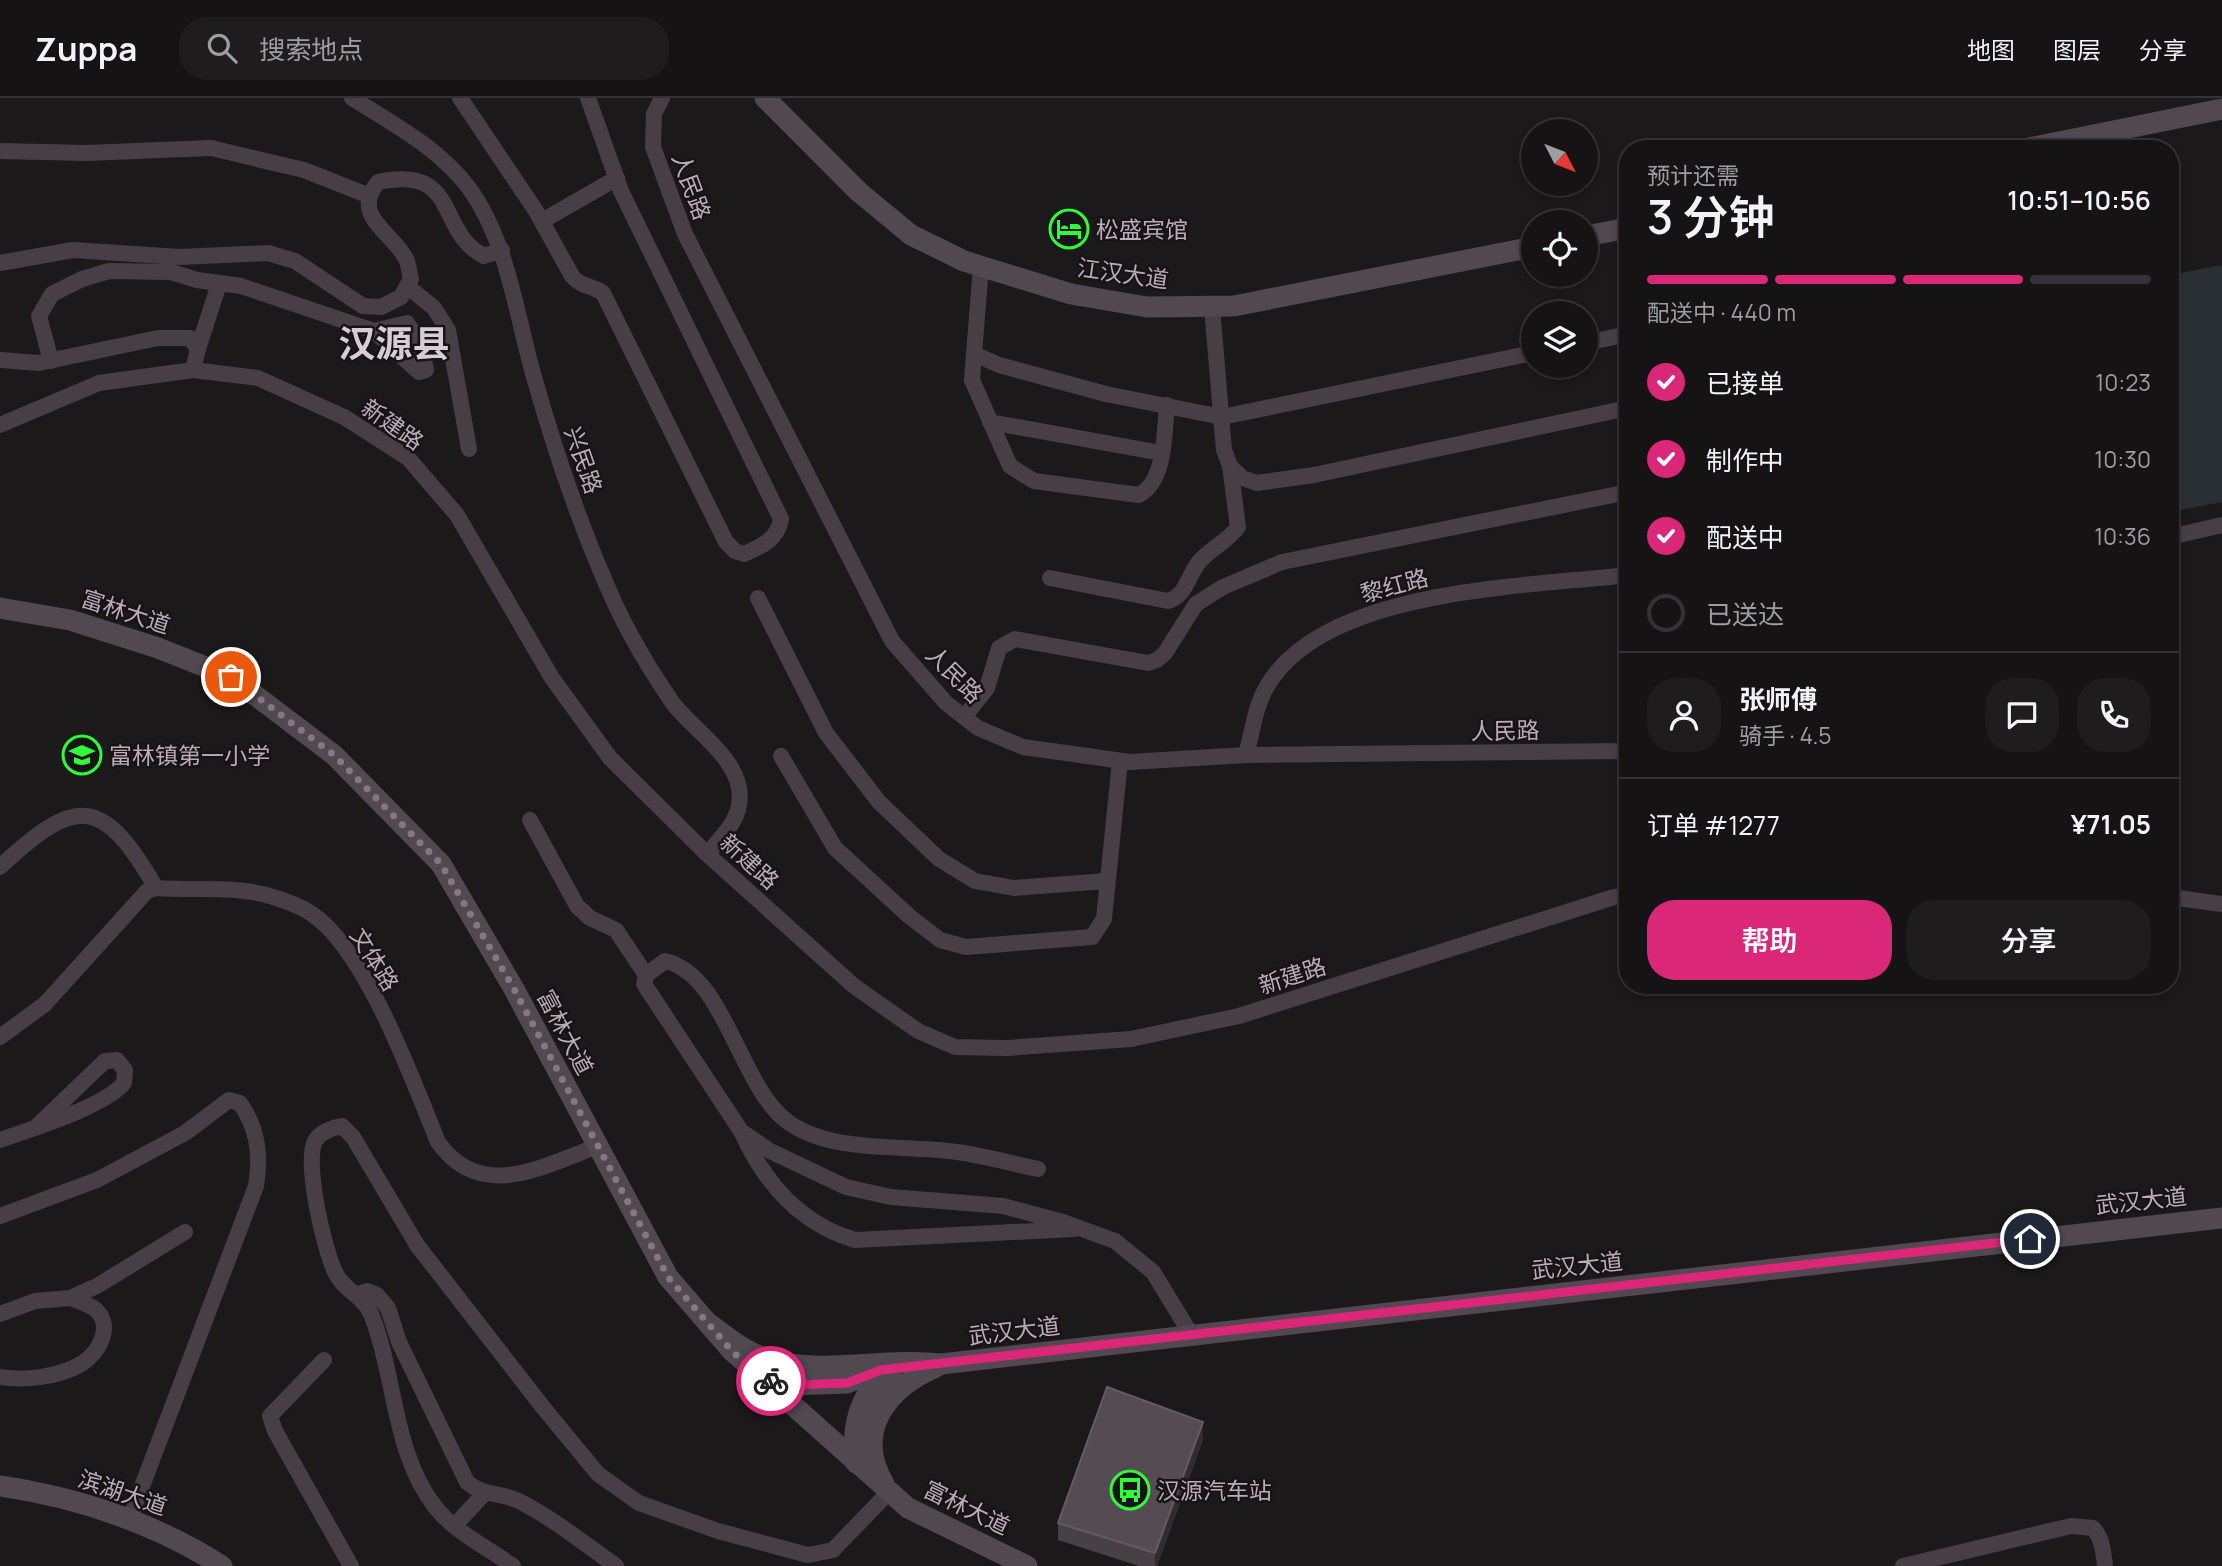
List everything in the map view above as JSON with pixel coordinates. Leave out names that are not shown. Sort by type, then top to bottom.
[{"type":"main road","name":"江汉大道","points":[[765,98],[859,192],[911,235],[981,266],[1071,294],[1147,307],[1234,306],[1521,249]]},
{"type":"main road","points":[[2073,140],[2222,109]]},
{"type":"main road","points":[[1598,234],[1619,230]]},
{"type":"main road","name":"富林大道","points":[[0,608],[70,620],[158,648],[231,677],[334,755],[441,864],[514,989],[668,1277],[762,1380],[908,1508],[1027,1566]]},
{"type":"main road","name":"武汉大道","points":[[940,1364],[2222,1218]]},
{"type":"main road","points":[[707,1322],[733,1342],[761,1356],[790,1364],[940,1364]]},
{"type":"main road","points":[[889,1492],[874,1466],[872,1447],[876,1421],[884,1405],[912,1377],[940,1364]]},
{"type":"main road","points":[[762,1380],[791,1385],[847,1383],[881,1370],[940,1364]]},
{"type":"main road","points":[[856,1463],[853,1445],[857,1420],[869,1389],[894,1371],[940,1364]]},
{"type":"main road","name":"滨湖大道","points":[[0,1486],[38,1492],[130,1518],[222,1566]]},
{"type":"street","name":"兴民路","points":[[352,98],[428,147],[450,167],[469,189],[502,250],[557,456],[606,583],[632,640],[674,705],[720,753],[735,776],[739,805],[729,829],[707,853]]},
{"type":"street","points":[[460,98],[542,221],[579,284],[596,288],[603,293],[726,542],[735,551],[744,554],[772,538],[780,529],[781,519],[617,178],[588,98]]},
{"type":"street","name":"人民路","points":[[662,98],[654,114],[653,147],[685,234],[892,641],[946,703],[978,728],[1023,747],[1120,761],[1246,755],[1619,751]]},
{"type":"street","points":[[0,151],[86,153],[211,148],[304,170],[368,195]]},
{"type":"street","points":[[0,263],[73,250],[180,257],[268,253],[295,261],[363,306],[381,307],[401,298],[411,279],[407,259],[376,221],[367,203],[368,195],[378,183],[409,177],[424,181],[444,202],[472,250],[484,256],[502,250]]},
{"type":"street","points":[[542,221],[617,178]]},
{"type":"street","points":[[981,266],[972,380],[1010,466],[1034,481],[1139,495],[1150,489],[1161,453],[1167,405]]},
{"type":"street","points":[[51,361],[38,316],[52,293],[82,278],[109,271],[171,272],[219,284],[241,286],[374,331]]},
{"type":"street","points":[[193,370],[219,284]]},
{"type":"street","points":[[407,286],[434,308],[448,330],[469,449]]},
{"type":"street","points":[[1050,578],[1168,600],[1176,598],[1192,578],[1199,562],[1227,542],[1238,527],[1230,467],[1224,450],[1212,307]]},
{"type":"street","points":[[1598,340],[1619,336]]},
{"type":"street","points":[[0,360],[51,361],[158,338],[190,338],[198,349]]},
{"type":"street","points":[[974,354],[999,365],[1106,394],[1222,416],[1521,355]]},
{"type":"street","name":"新建路","points":[[0,425],[99,383],[193,370],[258,378],[344,416],[408,458],[457,515],[552,678],[610,758],[707,853],[854,986],[918,1031],[955,1047],[1007,1048],[1131,1039],[1176,1032],[1239,1016],[1619,897]]},
{"type":"street","points":[[1230,467],[1242,478],[1257,483],[1278,481],[1619,410]]},
{"type":"street","points":[[990,422],[1161,453]]},
{"type":"street","points":[[964,717],[987,688],[999,648],[1014,639],[1148,663],[1165,653],[1196,604],[1223,587],[1282,562],[1619,494]]},
{"type":"street","points":[[2179,535],[2222,525]]},
{"type":"street","name":"黎红路","points":[[1246,755],[1265,690],[1277,673],[1309,644],[1336,627],[1380,609],[1437,596],[1619,576]]},
{"type":"street","points":[[758,598],[826,733],[879,802],[939,859],[975,881],[1014,888],[1107,881]]},
{"type":"street","points":[[781,756],[835,848],[909,916],[940,940],[966,947],[1092,937],[1104,919],[1120,761]]},
{"type":"street","points":[[0,867],[38,833],[64,817],[79,814],[90,816],[115,832],[144,867],[156,888],[138,898],[45,1004],[0,1037]]},
{"type":"street","points":[[530,820],[577,906],[590,918],[616,930],[646,975]]},
{"type":"street","name":"文体路","points":[[156,888],[238,891],[271,896],[313,915],[340,939],[355,961],[400,1050],[438,1142],[446,1153],[471,1169],[496,1177],[517,1176],[598,1146]]},
{"type":"street","points":[[2179,898],[2222,904]]},
{"type":"street","points":[[1038,1170],[951,1151],[872,1146],[813,1135],[788,1122],[766,1100],[726,1022],[698,983],[676,963],[665,961],[646,975],[644,984],[741,1131],[770,1184],[817,1224],[832,1233],[855,1240],[1083,1229]]},
{"type":"street","points":[[0,1140],[37,1126],[108,1096],[124,1083],[125,1070],[117,1060],[105,1062],[37,1126]]},
{"type":"street","points":[[0,1216],[97,1180],[185,1133],[229,1100],[240,1103],[250,1118],[258,1146],[256,1186],[130,1518]]},
{"type":"street","points":[[513,1566],[437,1509],[407,1451],[372,1316],[358,1294],[335,1273],[311,1168],[315,1142],[328,1128],[342,1126],[353,1137],[417,1245],[542,1406],[598,1474],[639,1503],[718,1531],[808,1555],[833,1550],[889,1492]]},
{"type":"street","points":[[741,1131],[770,1151],[846,1187],[891,1197],[1003,1206],[1115,1241],[1153,1272],[1192,1336]]},
{"type":"street","points":[[0,1314],[35,1301],[70,1298],[97,1286],[185,1232]]},
{"type":"street","points":[[358,1294],[367,1291],[377,1295],[388,1308],[399,1342],[467,1482],[484,1494],[504,1495],[537,1510],[616,1566]]},
{"type":"street","points":[[0,1377],[32,1378],[48,1375],[70,1370],[89,1358],[102,1340],[104,1323],[94,1308],[70,1298]]},
{"type":"street","points":[[324,1360],[270,1416],[275,1432],[351,1566]]},
{"type":"street","points":[[455,1525],[484,1494]]},
{"type":"street","points":[[1903,1566],[2071,1526],[2092,1528],[2097,1533],[2102,1540],[2105,1566]]},
{"type":"shaded area","points":[[2222,265],[2222,502],[2179,510],[2179,273]]},
{"type":"building","name":"汉源汽车站","points":[[1107,1387],[1203,1422],[1155,1553],[1058,1523]]},
{"type":"way so far","points":[[231,677],[334,755],[441,864],[514,989],[668,1277],[731,1350],[762,1380],[771,1381]]},
{"type":"place","name":"松盛宾馆","points":[[1069,229]]},
{"type":"place","name":"富林镇第一小学","points":[[82,755]]},
{"type":"place","name":"汉源汽车站","points":[[1130,1490]]},
{"type":"district","name":"汉源县","points":[[394,343]]},
{"type":"route","points":[[771,1381],[791,1385],[847,1383],[881,1370],[2030,1239]]}]
